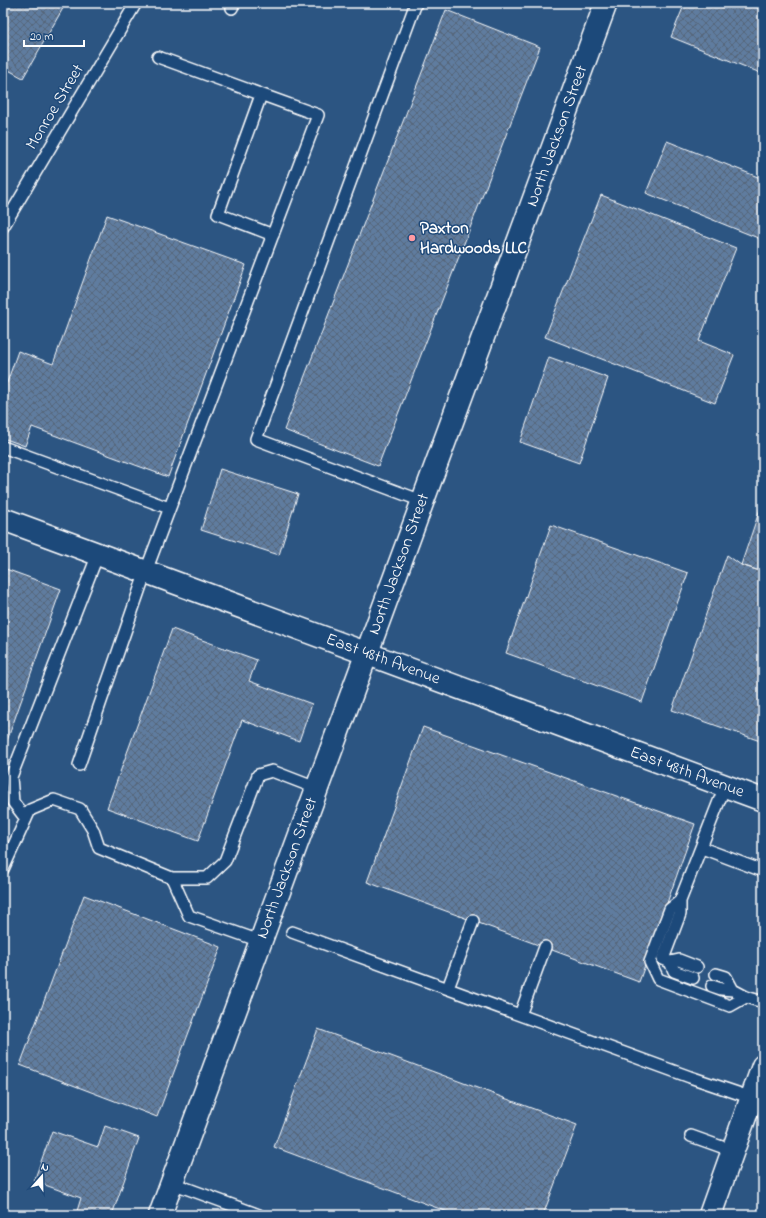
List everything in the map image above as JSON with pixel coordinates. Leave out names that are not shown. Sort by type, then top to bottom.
[{"type":"street","name":"North Jackson Street","points":[[160,1215],[606,3]]},
{"type":"street","name":"East 48th Avenue","points":[[3,519],[763,800]]},
{"type":"street","points":[[710,1215],[763,1066]]},
{"type":"lane","name":"Monroe Street","points":[[3,227],[136,3]]},
{"type":"lane","points":[[416,3],[256,439],[422,501]]},
{"type":"lane","points":[[79,765],[169,508],[318,115],[158,57]]},
{"type":"lane","points":[[261,95],[218,214],[273,235]]},
{"type":"lane","points":[[3,447],[169,508]]},
{"type":"lane","points":[[26,819],[14,802],[11,777],[98,554]]},
{"type":"lane","points":[[3,869],[30,810],[54,800],[80,809],[93,830],[99,848],[172,878],[207,878],[225,861],[258,776],[272,771],[316,788]]},
{"type":"lane","points":[[697,967],[679,960],[670,962],[663,959],[680,914],[680,901],[725,786]]},
{"type":"lane","points":[[702,848],[763,871]]},
{"type":"lane","points":[[172,878],[189,916],[260,941]]},
{"type":"lane","points":[[680,901],[670,909],[650,962],[658,978],[730,1006],[746,997]]},
{"type":"lane","points":[[448,988],[473,921]]},
{"type":"lane","points":[[292,932],[752,1098]]},
{"type":"lane","points":[[520,1015],[545,947]]},
{"type":"lane","points":[[670,962],[674,971],[693,978]]},
{"type":"lane","points":[[716,974],[726,977],[733,990]]},
{"type":"lane","points":[[712,986],[721,989],[733,990],[746,997],[763,1002]]},
{"type":"lane","points":[[690,1136],[733,1151]]},
{"type":"lane","points":[[172,1183],[259,1215]]},
{"type":"building","points":[[3,3],[66,3],[23,78],[3,67]]},
{"type":"building","points":[[685,3],[763,3],[763,74],[671,37]]},
{"type":"building","name":"Paxton Hardwoods LLC","points":[[446,10],[540,47],[378,466],[284,430]]},
{"type":"building","points":[[667,141],[763,179],[763,240],[646,193]]},
{"type":"building","points":[[601,195],[736,248],[699,341],[734,355],[715,403],[545,337]]},
{"type":"building","points":[[107,215],[246,265],[168,477],[32,427],[25,446],[3,438],[3,394],[18,351],[53,364]]},
{"type":"building","points":[[549,357],[608,378],[579,463],[520,442]]},
{"type":"building","points":[[220,469],[298,494],[279,555],[201,530]]},
{"type":"building","points":[[763,500],[763,572],[741,565]]},
{"type":"building","points":[[551,525],[688,573],[642,702],[506,653]]},
{"type":"building","points":[[727,555],[741,565],[763,572],[763,742],[672,710]]},
{"type":"building","points":[[3,568],[61,589],[3,752]]},
{"type":"building","points":[[172,629],[257,660],[249,681],[312,704],[299,741],[242,720],[198,841],[107,808]]},
{"type":"building","points":[[423,727],[695,824],[639,982],[367,882]]},
{"type":"building","points":[[84,895],[221,947],[157,1117],[20,1065]]},
{"type":"building","points":[[318,1029],[577,1125],[543,1215],[456,1215],[274,1147]]},
{"type":"building","points":[[105,1126],[139,1138],[112,1215],[88,1215],[77,1211],[81,1198],[34,1181],[52,1131],[98,1147]]},
{"type":"place","name":"Paxton Hardwoods LLC","points":[[412,238]]}]
